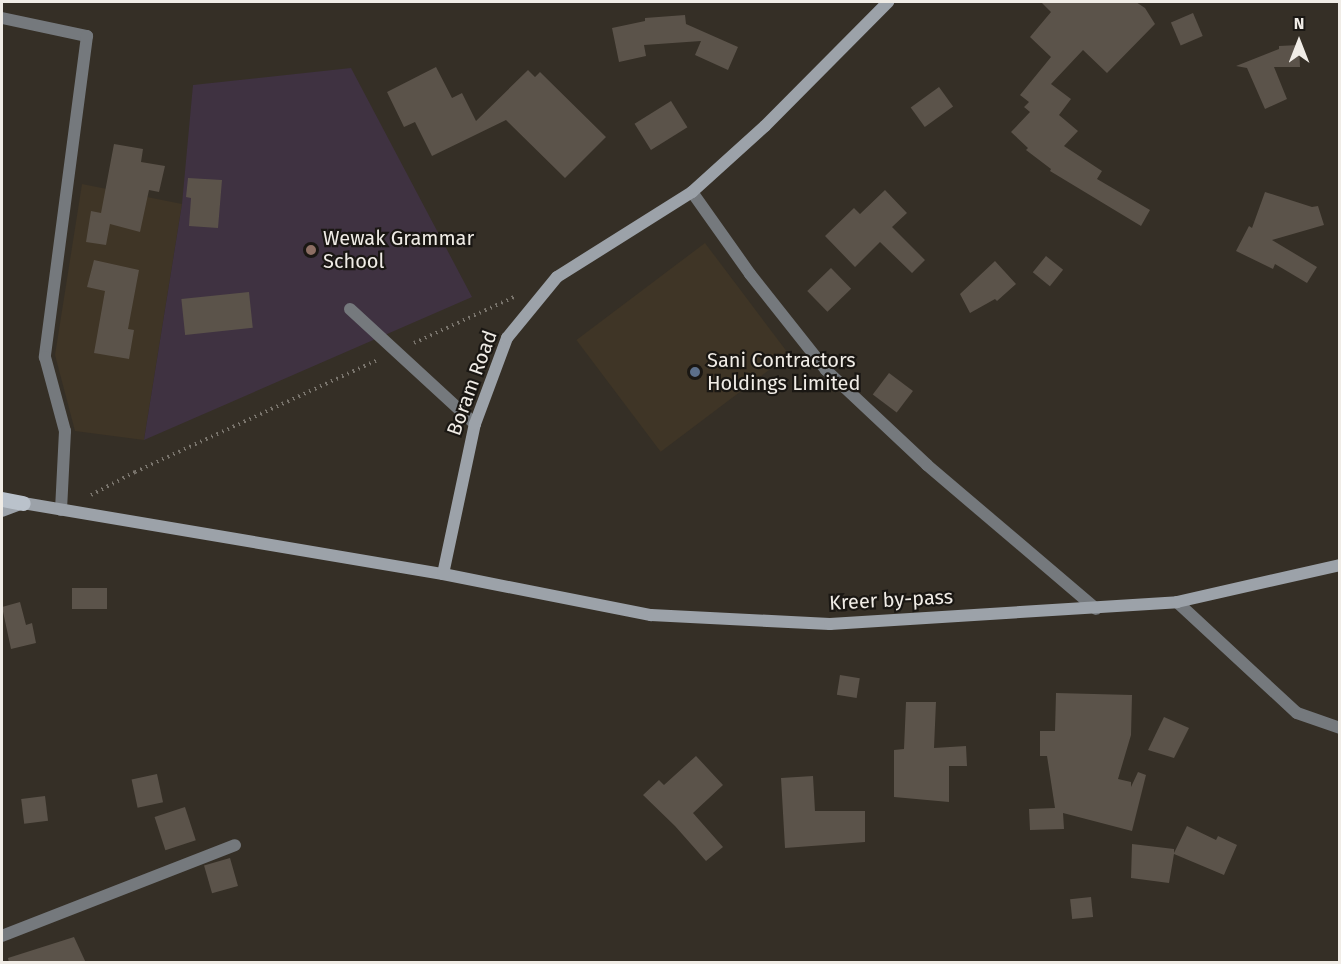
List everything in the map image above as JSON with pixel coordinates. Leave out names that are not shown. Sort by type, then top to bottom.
[{"type":"main road","name":"Boram Road","points":[[443,574],[475,424],[507,338],[557,277],[692,192],[765,126],[888,2]]},
{"type":"main road","points":[[2,499],[443,574]]},
{"type":"main road","points":[[2,511],[23,503]]},
{"type":"main road","name":"Kreer by-pass","points":[[443,574],[651,615],[830,624],[1096,609],[1177,602],[1340,565]]},
{"type":"street","points":[[2,18],[87,36],[45,357],[64,431],[61,510]]},
{"type":"street","points":[[692,192],[750,274],[826,370],[927,465],[1096,609]]},
{"type":"street","points":[[350,309],[475,424]]},
{"type":"street","points":[[1177,602],[1297,713],[1340,728]]},
{"type":"street","points":[[2,936],[235,845]]},
{"type":"path","points":[[405,347],[524,292]]},
{"type":"path","points":[[61,510],[135,472],[384,357]]},
{"type":"shaded area","name":"Wewak Grammar School","points":[[351,68],[472,297],[144,440],[182,204],[193,85]]},
{"type":"shaded area","points":[[82,184],[182,204],[144,440],[75,431],[55,355]]},
{"type":"shaded area","name":"Sani Contractors Holdings Limited","points":[[705,243],[789,355],[661,452],[576,340]]},
{"type":"building","points":[[1041,2],[1136,2],[1145,8],[1155,24],[1107,73],[1083,50],[1051,84],[1071,99],[1059,115],[1078,131],[1064,146],[1102,171],[1097,179],[1150,210],[1141,226],[1050,171],[1051,169],[1026,150],[1028,148],[1011,132],[1030,112],[1024,107],[1029,102],[1020,95],[1051,57],[1030,37],[1051,12]]},
{"type":"building","points":[[1193,13],[1203,36],[1181,45],[1171,22]]},
{"type":"building","points":[[685,15],[686,24],[738,47],[728,70],[695,55],[701,41],[644,45],[646,56],[619,62],[612,28],[645,21],[645,18]]},
{"type":"building","points":[[1299,45],[1300,67],[1274,67],[1287,99],[1265,109],[1247,68],[1236,66],[1279,49],[1279,46]]},
{"type":"building","points":[[436,67],[452,98],[462,93],[476,121],[528,70],[535,77],[540,72],[606,137],[565,178],[506,120],[432,156],[415,122],[404,127],[387,92]]},
{"type":"building","points":[[939,87],[953,106],[925,127],[911,108]]},
{"type":"building","points":[[671,101],[687,127],[651,150],[635,124]]},
{"type":"building","points":[[114,144],[143,149],[141,162],[165,166],[159,192],[149,190],[140,232],[110,224],[106,245],[86,242],[91,211],[101,213]]},
{"type":"building","points":[[188,178],[222,180],[218,228],[189,226],[191,198],[186,197]]},
{"type":"building","points":[[885,190],[907,213],[892,227],[925,260],[912,273],[880,242],[855,267],[825,236],[854,208],[860,214]]},
{"type":"building","points":[[1265,192],[1312,207],[1318,206],[1324,225],[1272,240],[1317,267],[1307,283],[1275,264],[1273,269],[1236,251],[1249,226],[1252,228]]},
{"type":"building","points":[[1046,256],[1063,270],[1050,286],[1033,272]]},
{"type":"building","points":[[94,260],[139,270],[128,329],[134,330],[129,359],[94,353],[105,291],[87,287]]},
{"type":"building","points":[[995,261],[1016,284],[997,301],[995,299],[970,313],[960,294]]},
{"type":"building","points":[[831,268],[851,289],[827,312],[807,291]]},
{"type":"building","points":[[249,292],[253,328],[185,335],[181,299]]},
{"type":"building","points":[[889,373],[913,391],[897,413],[873,395]]},
{"type":"building","points":[[72,588],[107,588],[107,609],[72,609]]},
{"type":"building","points":[[20,602],[26,625],[32,623],[36,643],[11,649],[2,607]]},
{"type":"building","points":[[840,675],[860,678],[857,698],[837,695]]},
{"type":"building","points":[[1056,693],[1132,695],[1131,735],[1118,779],[1131,782],[1131,787],[1138,772],[1146,775],[1132,831],[1063,813],[1064,829],[1030,830],[1029,809],[1055,808],[1047,756],[1040,756],[1040,731],[1055,731]]},
{"type":"building","points":[[906,702],[936,702],[934,748],[966,746],[967,766],[949,766],[949,802],[894,797],[894,750],[904,749]]},
{"type":"building","points":[[1164,717],[1189,728],[1174,758],[1148,750]]},
{"type":"building","points":[[696,756],[723,785],[693,813],[723,847],[706,861],[643,795],[659,780],[664,785]]},
{"type":"building","points":[[157,774],[163,802],[138,808],[132,779]]},
{"type":"building","points":[[813,776],[815,811],[865,811],[865,842],[785,848],[781,778]]},
{"type":"building","points":[[45,796],[48,821],[24,824],[21,799]]},
{"type":"building","points":[[185,807],[196,840],[165,850],[155,817]]},
{"type":"building","points":[[1187,826],[1216,840],[1218,836],[1237,845],[1224,875],[1174,854],[1169,883],[1131,878],[1132,844],[1174,849],[1174,853]]},
{"type":"building","points":[[230,858],[238,886],[212,893],[204,865]]},
{"type":"building","points":[[1091,897],[1093,917],[1072,919],[1070,899]]},
{"type":"building","points":[[74,937],[86,963],[9,963],[8,958]]},
{"type":"place","name":"Wewak Grammar School","points":[[311,250]]},
{"type":"place","name":"Sani Contractors Holdings Limited","points":[[695,372]]}]
